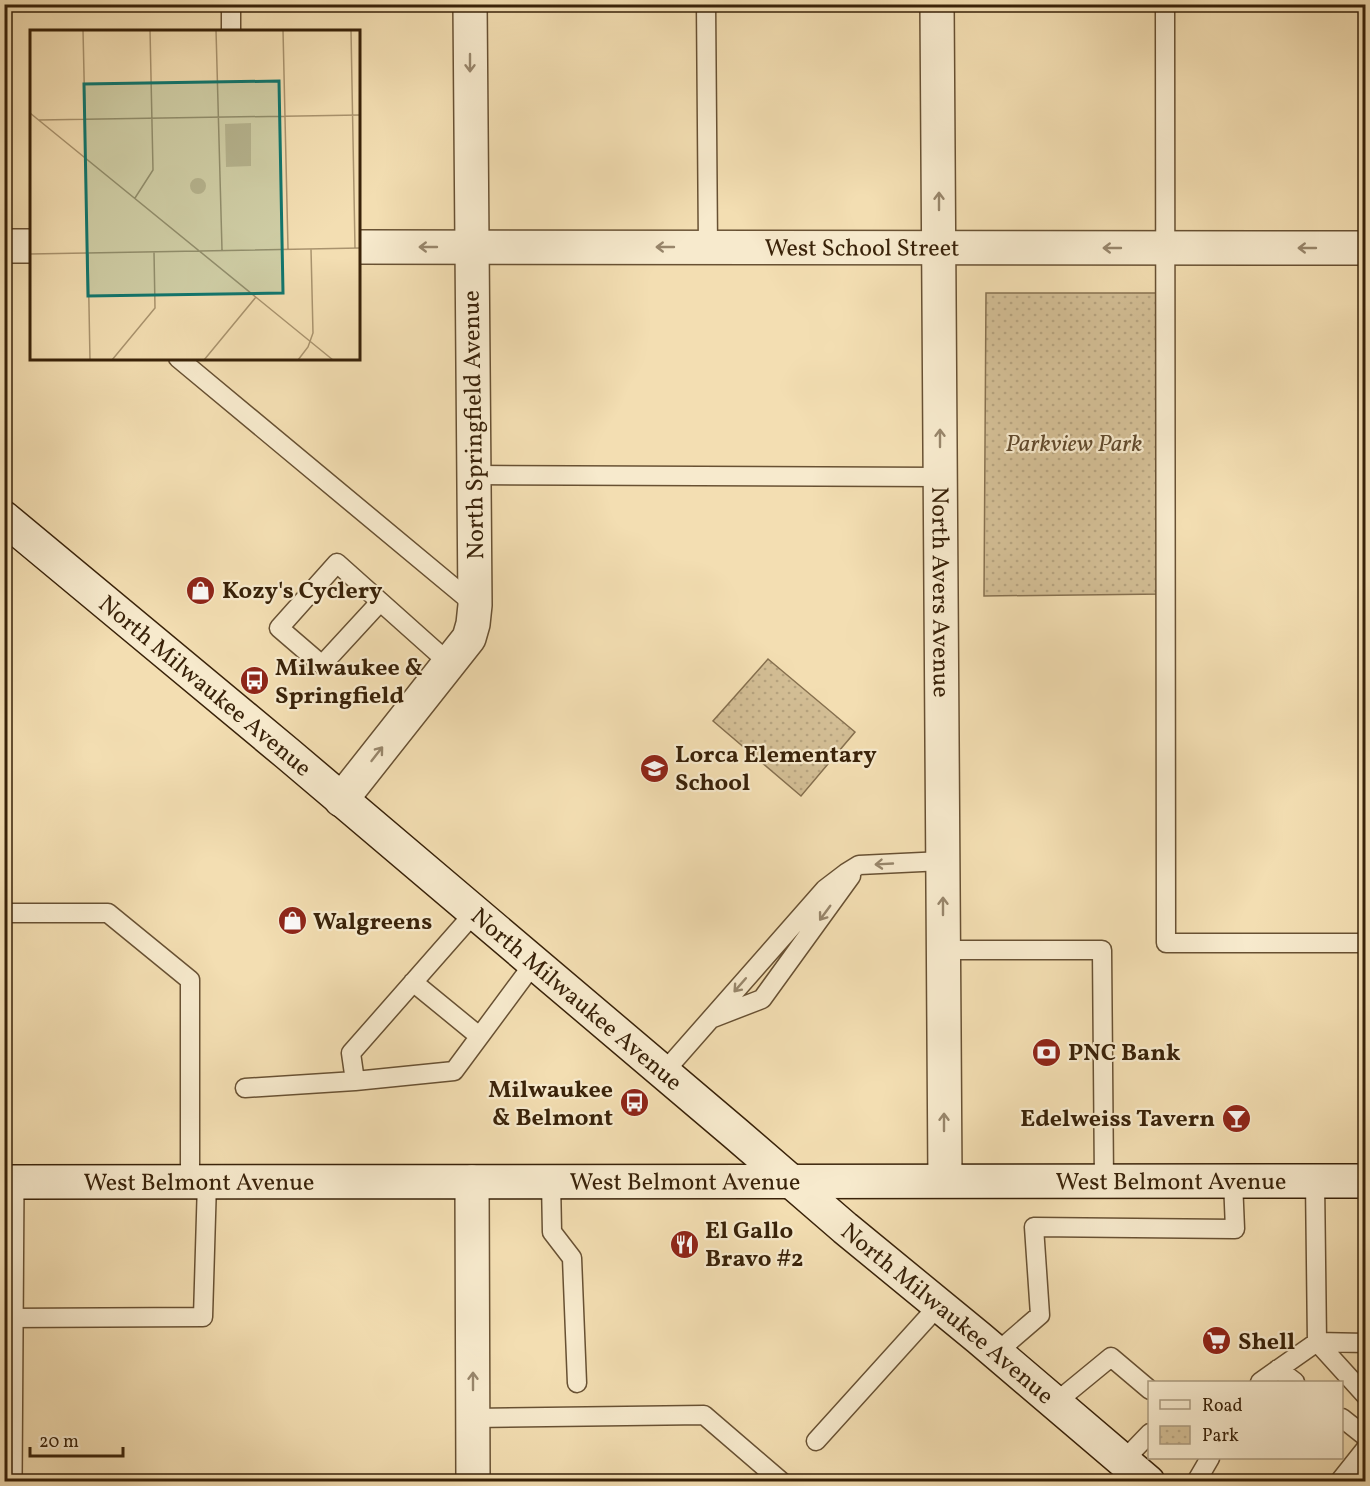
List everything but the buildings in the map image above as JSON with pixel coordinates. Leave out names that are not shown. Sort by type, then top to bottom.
[{"type":"street","name":"North Springfield Avenue","points":[[341,800],[469,638],[473,624],[476,605],[470,4]]},
{"type":"street","name":"North Avers Avenue","points":[[937,4],[945,1180]]},
{"type":"street","points":[[4,246],[30,246]]},
{"type":"street","name":"West School Street","points":[[360,247],[1365,248]]},
{"type":"street","name":"North Milwaukee Avenue","points":[[4,518],[475,912],[845,1228],[1148,1482]]},
{"type":"street","name":"West Belmont Avenue","points":[[6,1182],[1365,1181]]},
{"type":"street","points":[[5,1482],[6,1182]]},
{"type":"street","points":[[472,1182],[473,1482]]},
{"type":"lane","points":[[231,4],[231,30]]},
{"type":"lane","points":[[706,4],[708,247]]},
{"type":"lane","points":[[1165,4],[1166,944],[1365,943]]},
{"type":"lane","points":[[180,360],[476,605]]},
{"type":"lane","points":[[474,475],[940,477]]},
{"type":"lane","points":[[380,602],[322,665],[279,628],[337,563],[449,663]]},
{"type":"lane","points":[[664,1072],[825,889],[846,873],[859,865],[943,861]]},
{"type":"lane","points":[[710,1019],[762,999],[859,865]]},
{"type":"lane","points":[[355,1081],[351,1053],[475,912]]},
{"type":"lane","points":[[4,913],[108,913],[190,980],[199,1182],[202,1317],[6,1318]]},
{"type":"lane","points":[[943,950],[1102,950],[1104,1181]]},
{"type":"lane","points":[[245,1088],[355,1081],[453,1071],[534,963]]},
{"type":"lane","points":[[413,982],[479,1036]]},
{"type":"lane","points":[[550,1181],[552,1232],[572,1258],[577,1383]]},
{"type":"lane","points":[[996,1353],[1040,1315],[1034,1227],[1235,1229],[1233,1181]]},
{"type":"lane","points":[[1316,1181],[1317,1342],[1365,1396]]},
{"type":"lane","points":[[816,1441],[939,1305]]},
{"type":"lane","points":[[1263,1381],[1317,1342],[1365,1343]]},
{"type":"lane","points":[[1055,1403],[1111,1357],[1148,1389]]},
{"type":"lane","points":[[1278,1369],[1293,1381]]},
{"type":"lane","points":[[473,1418],[704,1415],[782,1482]]},
{"type":"lane","points":[[1343,1420],[1365,1437]]},
{"type":"lane","points":[[1123,1461],[1148,1434]]},
{"type":"lane","points":[[1339,1482],[1365,1448]]},
{"type":"lane","points":[[1196,1482],[1209,1459]]},
{"type":"green space","name":"Parkview Park","points":[[986,293],[1163,293],[1163,594],[984,596]]},
{"type":"green space","points":[[768,659],[855,732],[801,796],[713,721]]},
{"type":"place","name":"Kozy's Cyclery","points":[[201,590]]},
{"type":"place","name":"Milwaukee & Springfield","points":[[254,681]]},
{"type":"place","name":"Lorca Elementary School","points":[[654,768]]},
{"type":"place","name":"Walgreens","points":[[292,921]]},
{"type":"place","name":"PNC Bank","points":[[1047,1052]]},
{"type":"place","name":"Milwaukee & Belmont","points":[[634,1103]]},
{"type":"place","name":"Edelweiss Tavern","points":[[1236,1118]]},
{"type":"place","name":"El Gallo Bravo #2","points":[[684,1244]]},
{"type":"place","name":"Shell","points":[[1217,1341]]}]
